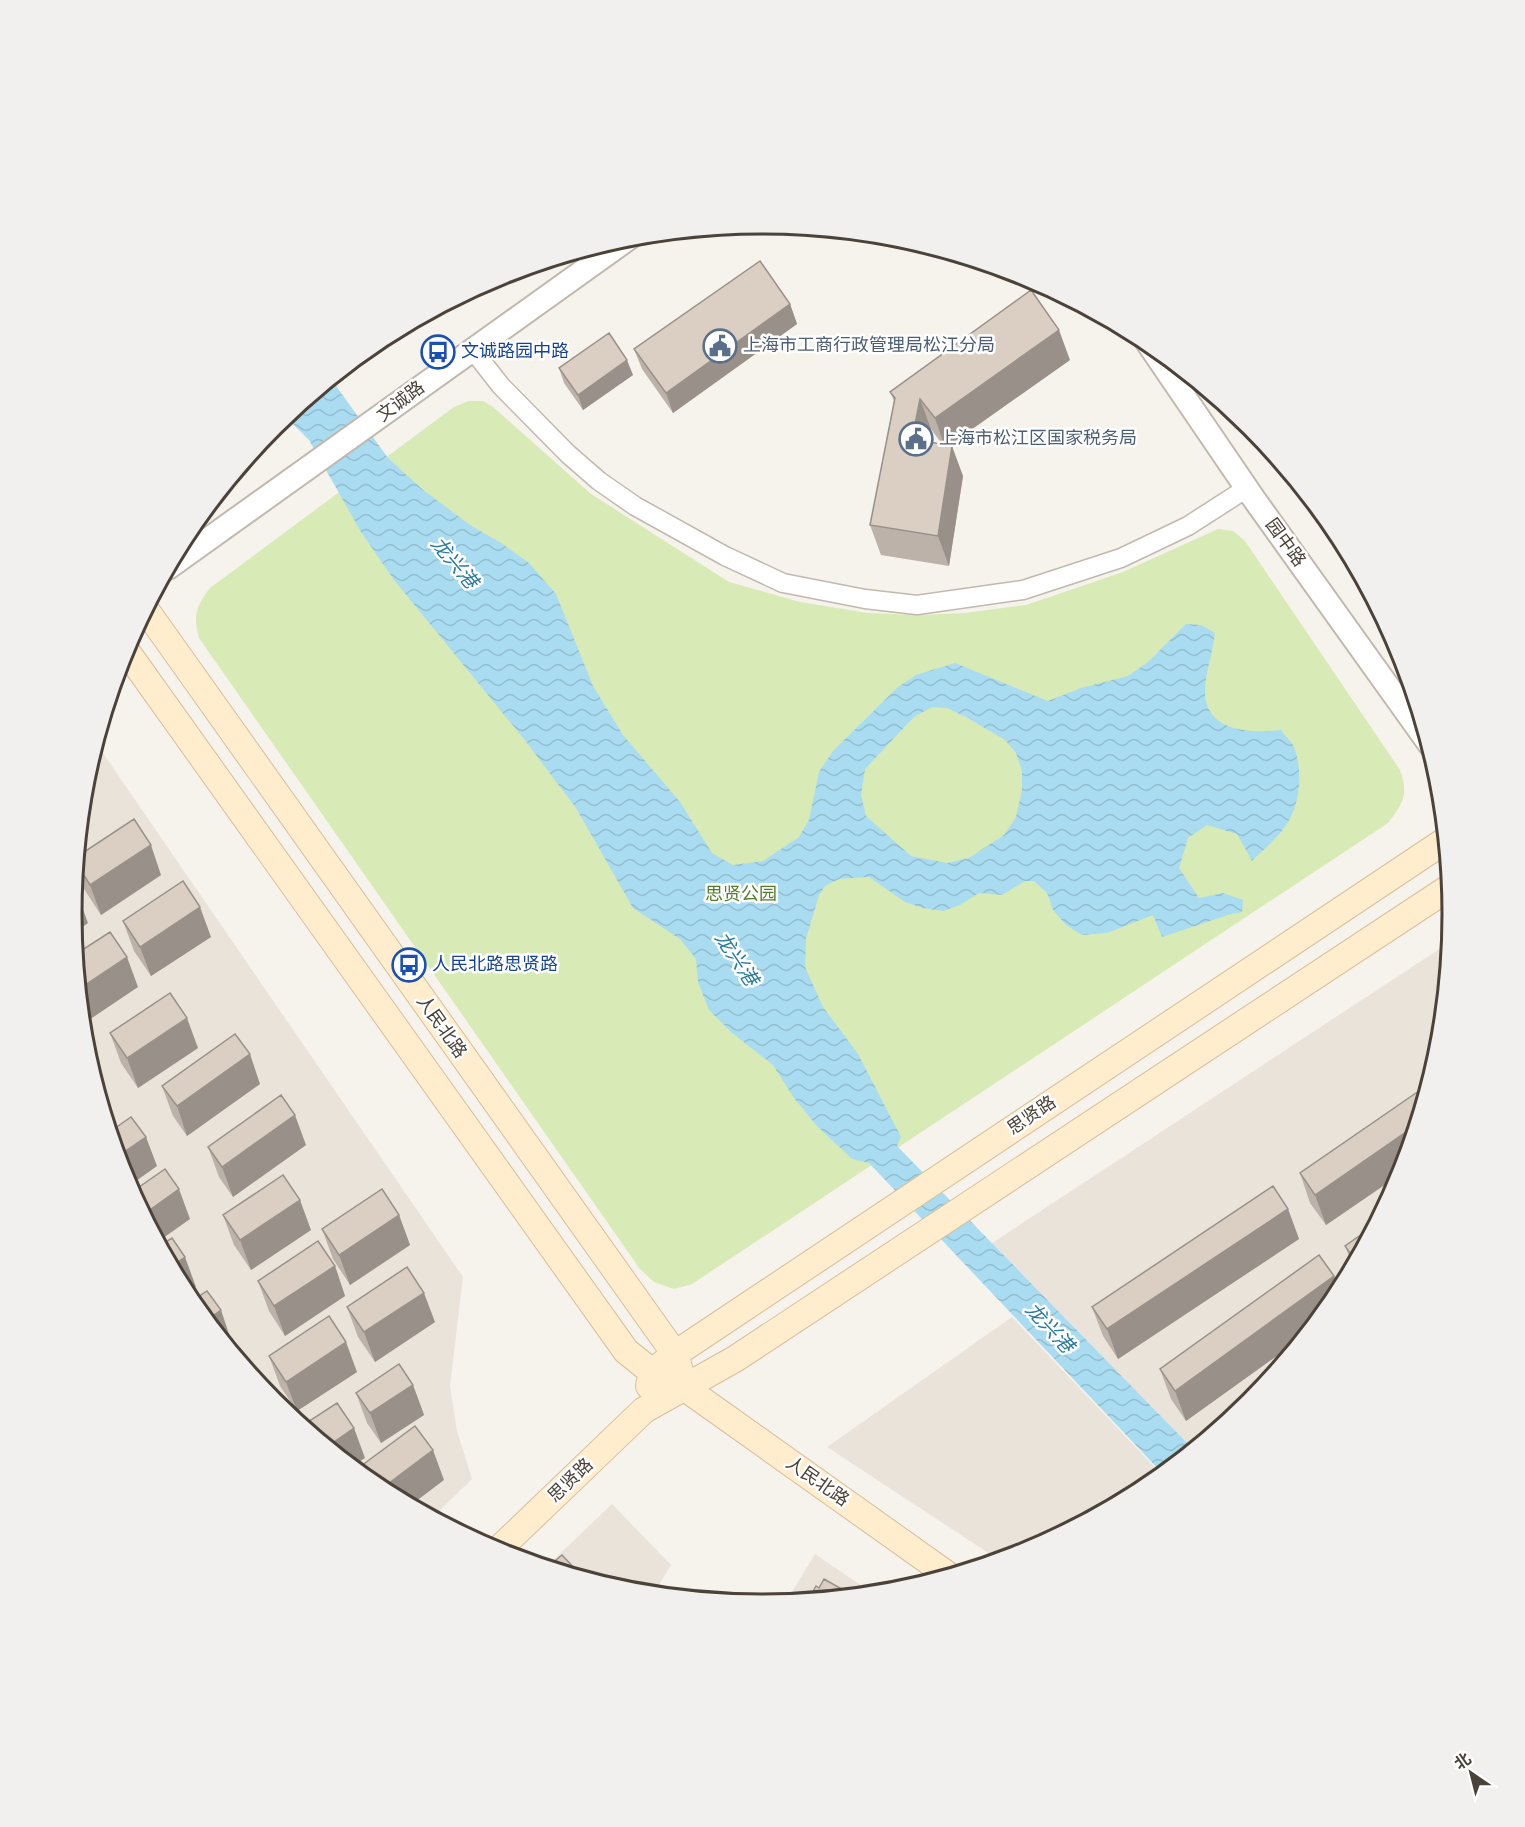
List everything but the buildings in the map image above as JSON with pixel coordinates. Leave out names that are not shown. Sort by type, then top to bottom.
[{"type":"main road","name":"人民北路","points":[[151,617],[675,1354],[685,1388]]},
{"type":"main road","name":"人民北路","points":[[132,659],[626,1351],[652,1372],[685,1388],[940,1569]]},
{"type":"main road","name":"思贤路","points":[[652,1372],[675,1354],[1439,845]]},
{"type":"main road","name":"思贤路","points":[[505,1543],[644,1410],[735,1359],[1442,893]]},
{"type":"main road","points":[[644,1410],[652,1372]]},
{"type":"street","name":"文诚路","points":[[184,556],[610,252]]},
{"type":"street","points":[[472,350],[501,386],[568,454],[598,481],[635,506],[724,556],[783,583],[865,599],[917,605],[1023,590],[1121,558],[1188,526],[1246,488]]},
{"type":"street","name":"园中路","points":[[1162,364],[1246,488],[1415,724]]},
{"type":"shaded area","points":[[103,753],[463,1277],[450,1386],[457,1431],[472,1479],[439,1511],[385,1479],[314,1425],[251,1362],[223,1327],[197,1291],[153,1214],[134,1174],[119,1132],[106,1089],[88,1002],[82,914],[84,869],[88,825]]},
{"type":"shaded area","points":[[1441,948],[1437,1002],[1419,1089],[1391,1174],[1372,1214],[1328,1291],[1274,1362],[1211,1425],[1188,1444],[992,1243]]},
{"type":"shaded area","points":[[1012,1317],[1155,1468],[1102,1502],[1063,1523],[1023,1542],[990,1554],[827,1447]]},
{"type":"shaded area","points":[[612,1504],[671,1565],[659,1585],[587,1570],[553,1560]]},
{"type":"shaded area","points":[[815,1554],[862,1586],[851,1588],[792,1593]]},
{"type":"green space","name":"思贤公园","points":[[469,401],[483,401],[493,407],[591,494],[729,582],[800,602],[868,613],[919,615],[965,613],[1026,605],[1123,572],[1218,529],[1233,531],[1245,541],[1400,770],[1404,786],[1401,804],[1388,823],[692,1284],[674,1289],[654,1282],[640,1269],[199,638],[197,630],[197,611],[210,588],[454,407]]},
{"type":"water","name":"龙兴港","points":[[335,385],[388,458],[422,489],[470,525],[529,563],[556,594],[593,686],[623,735],[680,802],[712,853],[733,865],[763,861],[799,837],[809,820],[819,772],[833,751],[898,687],[916,675],[955,663],[1048,701],[1081,688],[1128,676],[1148,662],[1186,624],[1201,625],[1215,633],[1205,688],[1206,702],[1211,713],[1219,721],[1242,730],[1281,730],[1293,745],[1299,770],[1297,798],[1289,821],[1275,839],[1252,861],[1237,834],[1207,825],[1188,838],[1179,868],[1199,898],[1223,893],[1243,900],[1242,912],[1162,937],[1153,915],[1107,933],[1082,935],[1066,925],[1053,910],[1047,893],[1034,881],[1025,881],[1002,895],[979,893],[960,905],[943,911],[905,902],[869,877],[839,879],[825,886],[819,895],[806,939],[805,967],[823,1007],[858,1054],[901,1137],[897,1146],[1188,1444],[1156,1467],[869,1163],[852,1159],[817,1126],[794,1098],[773,1065],[731,1032],[709,1010],[698,982],[696,959],[680,939],[633,908],[576,808],[524,739],[394,580],[361,532],[309,440],[292,423]],"holes":[[[932,707],[947,708],[1005,740],[1016,753],[1022,771],[1022,790],[1016,817],[1004,835],[969,858],[947,863],[911,856],[866,816],[861,795],[865,769],[914,717]]]},
{"type":"place","name":"上海市工商行政管理局松江分局","points":[[720,346]]},
{"type":"place","name":"文诚路园中路","points":[[438,352]]},
{"type":"place","name":"上海市松江区国家税务局","points":[[916,439]]},
{"type":"place","name":"人民北路思贤路","points":[[409,965]]}]
